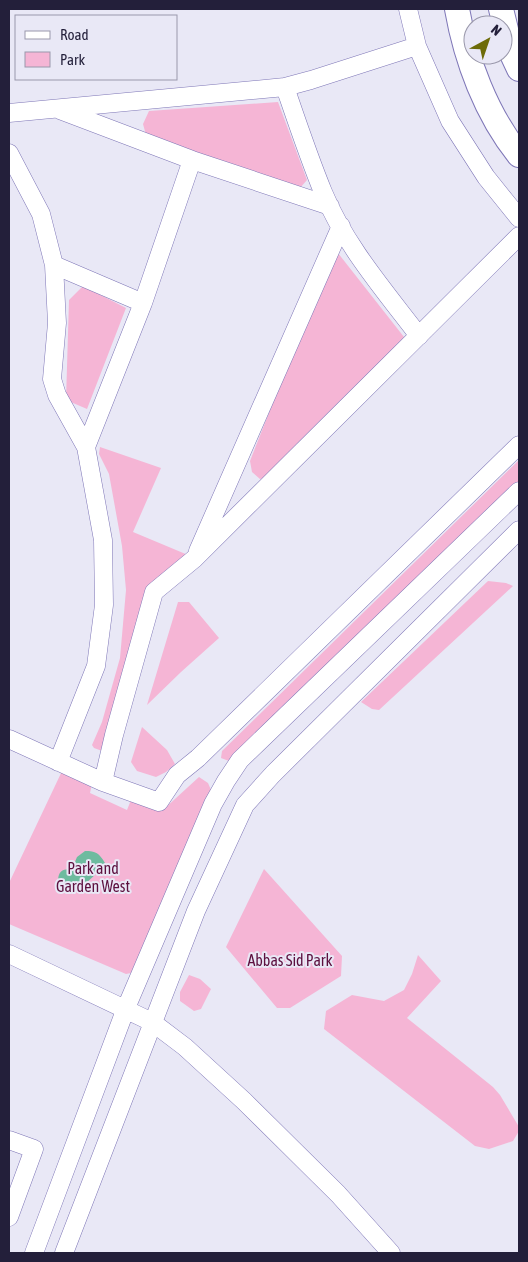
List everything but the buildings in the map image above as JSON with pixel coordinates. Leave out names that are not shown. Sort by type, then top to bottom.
[{"type":"street","points":[[408,9],[417,46],[450,121],[486,178],[519,218]]},
{"type":"street","points":[[457,9],[467,51],[486,101],[506,139],[519,155]]},
{"type":"street","points":[[501,9],[512,54],[519,69]]},
{"type":"street","points":[[9,113],[285,87],[417,46]]},
{"type":"street","points":[[285,87],[323,193],[362,261],[419,336]]},
{"type":"street","points":[[57,108],[192,160],[330,206]]},
{"type":"street","points":[[9,153],[41,214],[54,265],[58,323],[52,380],[57,395],[86,447],[103,540],[104,605],[96,666],[58,762]]},
{"type":"street","points":[[86,447],[143,303],[192,160]]},
{"type":"street","points":[[194,559],[341,226]]},
{"type":"street","points":[[103,782],[114,735],[154,592],[194,559],[519,236]]},
{"type":"street","points":[[54,265],[143,303]]},
{"type":"street","points":[[9,738],[103,782],[159,802],[176,775],[198,758],[519,445]]},
{"type":"street","points":[[34,1253],[126,1008],[213,804],[226,781],[240,760],[519,490]]},
{"type":"street","points":[[64,1253],[196,911],[245,805],[273,774],[519,530]]},
{"type":"street","points":[[9,954],[126,1008],[152,1022],[185,1047],[244,1101],[338,1194],[391,1253]]},
{"type":"street","points":[[9,1140],[34,1149],[9,1217]]},
{"type":"green space","points":[[278,102],[307,180],[300,188],[146,135],[143,124],[149,111]]},
{"type":"green space","points":[[334,248],[404,337],[268,477],[260,479],[252,472],[250,461]]},
{"type":"green space","points":[[83,286],[126,308],[87,409],[66,400],[69,300]]},
{"type":"green space","points":[[100,447],[161,468],[133,532],[188,555],[151,589],[105,752],[94,748],[92,745],[102,722],[120,658],[126,590],[122,546],[109,474],[99,454]]},
{"type":"green space","points":[[519,460],[519,483],[229,761],[221,758],[222,751]]},
{"type":"green space","points":[[488,581],[506,583],[513,586],[379,710],[372,709],[361,702]]},
{"type":"green space","points":[[178,602],[189,602],[219,638],[147,705]]},
{"type":"green space","points":[[142,727],[167,750],[175,764],[166,772],[156,777],[137,771],[131,762]]},
{"type":"green space","name":"Park and Garden West","points":[[63,769],[93,779],[90,793],[127,810],[131,800],[164,809],[199,777],[208,783],[211,790],[131,973],[126,974],[9,924],[9,883]]},
{"type":"green space","name":"Abbas Sid Park","points":[[264,869],[342,956],[341,976],[290,1008],[277,1008],[226,947]]},
{"type":"green space","points":[[418,955],[441,981],[407,1018],[493,1087],[500,1095],[519,1127],[519,1131],[513,1141],[489,1149],[475,1146],[324,1029],[326,1011],[352,995],[384,1001],[404,990]]},
{"type":"green space","points":[[189,975],[200,979],[211,989],[201,1009],[194,1011],[180,1001],[180,992]]},
{"type":"shaded area","points":[[85,851],[97,853],[105,863],[86,883],[67,887],[58,886],[60,873],[64,870],[72,869],[77,857]]}]
